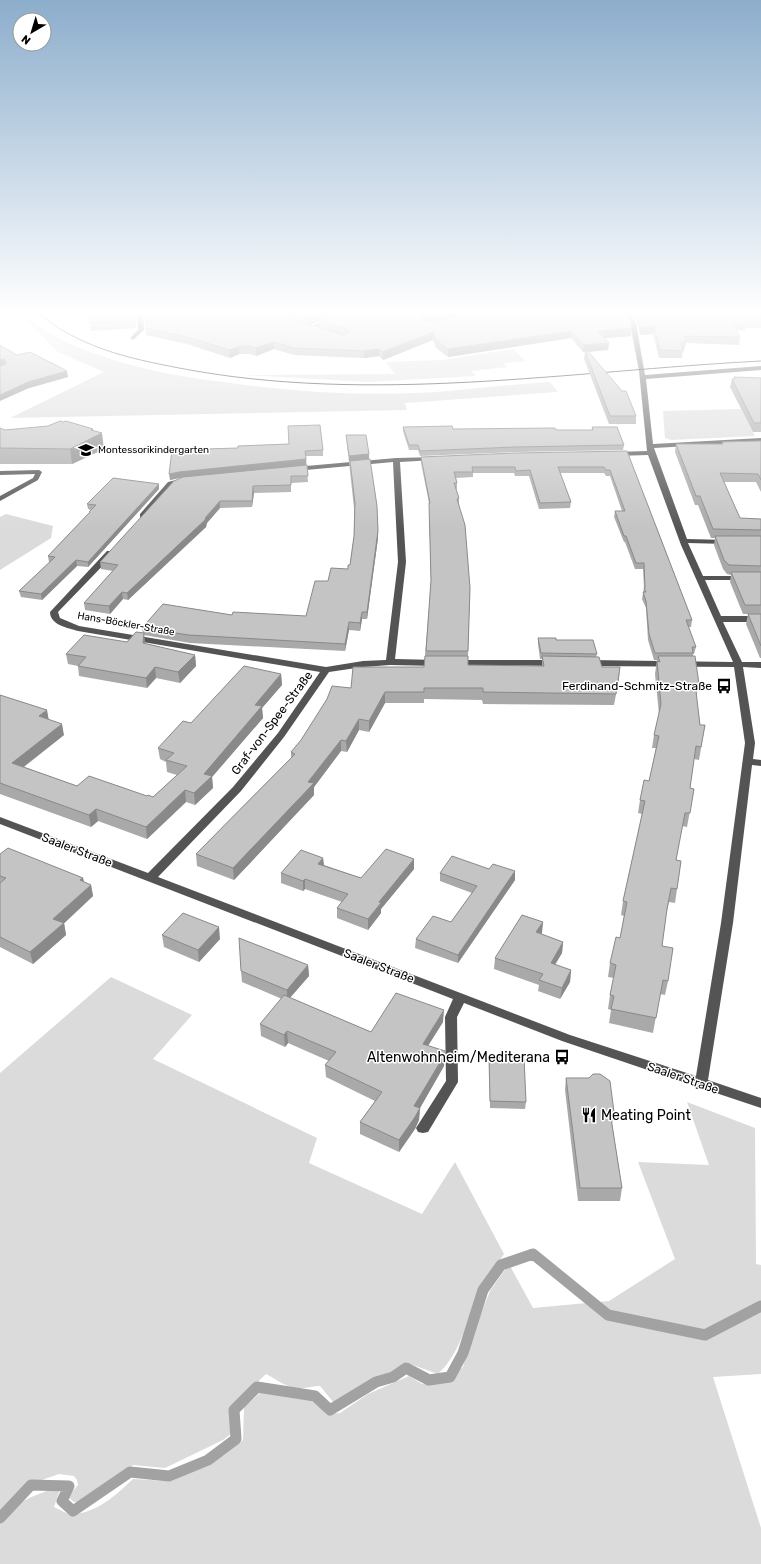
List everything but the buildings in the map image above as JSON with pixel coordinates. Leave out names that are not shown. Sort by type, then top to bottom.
[{"type":"street","points":[[644,384],[650,450],[684,542],[738,664],[750,743],[727,923],[701,1085]]},
{"type":"street","points":[[611,454],[761,440]]},
{"type":"street","points":[[285,470],[396,460],[444,458]]},
{"type":"street","points":[[390,662],[402,562],[396,460]]},
{"type":"street","points":[[0,472],[39,472],[36,479],[0,498]]},
{"type":"street","points":[[136,523],[170,484],[190,479]]},
{"type":"street","points":[[684,542],[737,542]]},
{"type":"street","name":"Hans-Böckler-Straße","points":[[117,545],[54,612],[54,616],[57,620],[69,626],[78,628],[326,670]]},
{"type":"street","points":[[700,578],[761,578]]},
{"type":"street","points":[[718,619],[761,619]]},
{"type":"street","name":"Graf-von-Spee-Straße","points":[[150,878],[237,789],[281,735],[326,670],[363,664],[390,662],[564,663]]},
{"type":"street","points":[[580,663],[761,665]]},
{"type":"street","points":[[748,762],[761,763]]},
{"type":"street","name":"Saaler Straße","points":[[0,820],[566,1038],[701,1085],[761,1103]]},
{"type":"street","points":[[423,1128],[452,1082],[451,1017],[460,998]]},
{"type":"shaded area","points":[[80,384],[240,384],[334,393],[385,394],[436,392],[522,384],[552,384],[558,392],[405,403],[407,410],[10,418]]},
{"type":"shaded area","points":[[741,409],[755,436],[671,440],[665,438],[663,411]]},
{"type":"shaded area","points":[[6,514],[53,526],[51,538],[0,570],[0,517]]},
{"type":"shaded area","points":[[111,977],[192,1015],[153,1059],[317,1138],[309,1163],[422,1214],[455,1162],[504,1254],[490,1274],[477,1297],[459,1344],[453,1355],[438,1374],[410,1364],[367,1383],[334,1403],[320,1386],[294,1388],[266,1374],[238,1401],[232,1433],[223,1440],[165,1468],[133,1465],[89,1502],[74,1502],[68,1497],[78,1485],[77,1480],[74,1476],[59,1474],[24,1486],[0,1511],[0,1073]]},
{"type":"shaded area","points":[[687,1102],[755,1128],[756,1264],[761,1265],[761,1374],[713,1377],[761,1528],[761,1564],[0,1564],[0,1520],[4,1519],[9,1512],[22,1502],[61,1486],[54,1507],[69,1514],[80,1513],[89,1511],[113,1497],[133,1479],[167,1481],[191,1471],[201,1463],[224,1455],[243,1440],[244,1407],[267,1387],[296,1398],[316,1399],[326,1414],[340,1413],[368,1394],[409,1376],[422,1384],[443,1382],[463,1367],[469,1344],[490,1291],[509,1264],[533,1308],[609,1301],[675,1259],[638,1162],[709,1165]]},
{"type":"waterway","points":[[0,1518],[31,1485],[69,1486],[62,1501],[73,1511],[130,1472],[169,1476],[208,1460],[236,1439],[234,1410],[257,1387],[315,1396],[330,1410],[376,1382],[393,1377],[406,1368],[429,1380],[450,1377],[463,1353],[483,1290],[501,1265],[533,1254],[608,1315],[705,1335],[761,1306]]},
{"type":"tram line","points":[[324,384],[422,384]]},
{"type":"place","name":"Montessorikindergarten","points":[[86,450]]},
{"type":"place","name":"Ferdinand-Schmitz-Straße","points":[[724,686]]},
{"type":"place","name":"Altenwohnheim/Mediterana","points":[[562,1057]]},
{"type":"place","name":"Meating Point","points":[[589,1115]]}]
